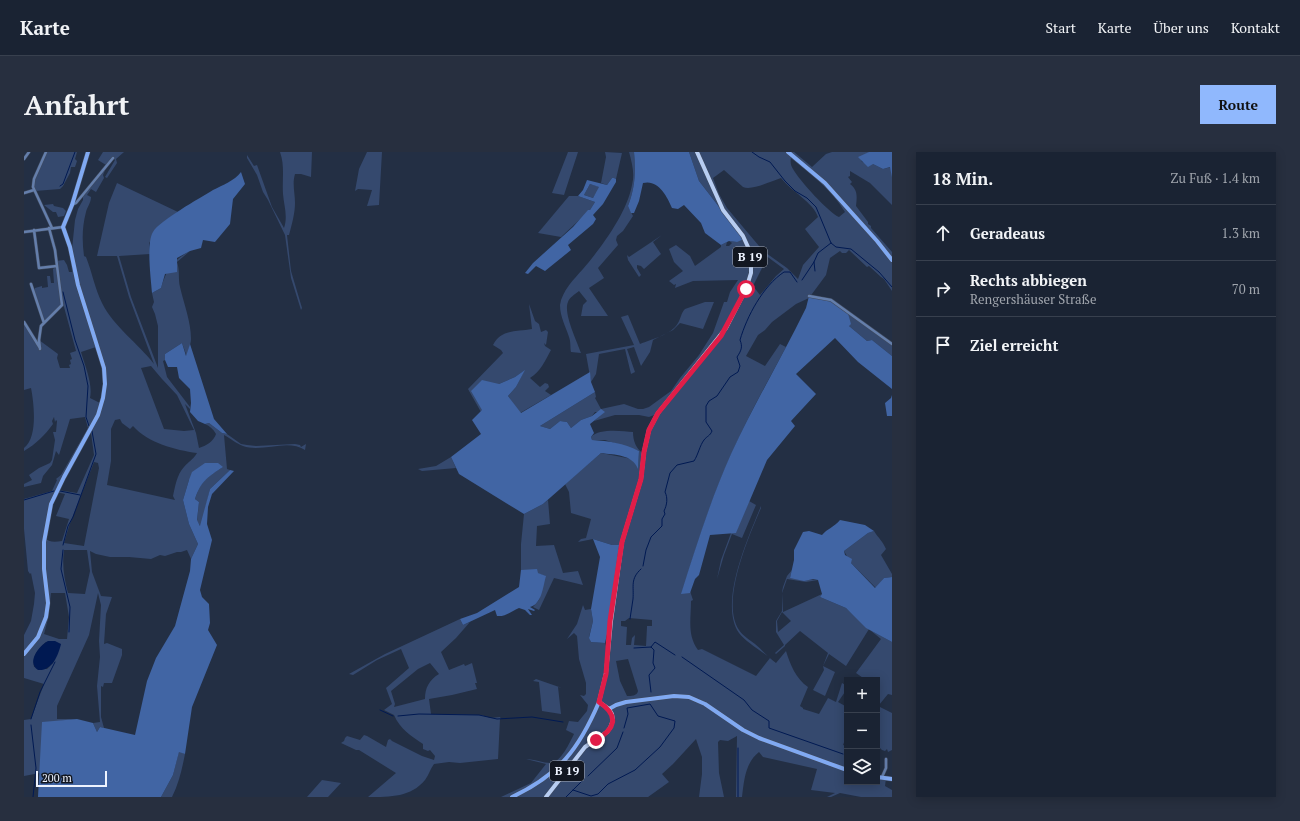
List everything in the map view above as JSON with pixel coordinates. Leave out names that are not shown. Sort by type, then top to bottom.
[{"type":"main road","name":"B 19","points":[[599,702],[606,674],[610,621],[622,542],[641,479],[644,452],[649,430],[658,413],[726,328],[746,289],[751,273],[751,262],[748,247],[743,236],[723,210],[697,152]]},
{"type":"main road","points":[[599,702],[607,708]]},
{"type":"main road","name":"B 19","points":[[546,797],[585,747],[609,730],[612,714],[607,708]]},
{"type":"street","points":[[24,159],[29,152]]},
{"type":"street","points":[[24,322],[40,349],[38,340],[41,326],[62,305],[55,250],[50,228],[34,190],[34,179],[46,152]]},
{"type":"street","points":[[788,152],[825,183],[892,260]]},
{"type":"street","points":[[24,654],[38,637],[46,617],[48,594],[44,569],[43,546],[44,533],[51,504],[98,415],[105,384],[104,368],[78,285],[70,247],[63,227],[72,205],[87,154]]},
{"type":"street","points":[[72,205],[76,203],[113,158]]},
{"type":"street","points":[[24,193],[34,190]]},
{"type":"street","points":[[24,232],[63,227]]},
{"type":"street","points":[[34,230],[39,268],[57,266]]},
{"type":"street","points":[[31,284],[44,323]]},
{"type":"street","points":[[809,296],[831,300],[892,344]]},
{"type":"street","points":[[594,715],[599,709],[626,702],[674,696],[689,697],[705,704],[742,729],[759,738],[844,769]]},
{"type":"street","points":[[512,797],[543,779],[565,760],[582,737],[599,702]]},
{"type":"street","points":[[886,759],[886,768],[882,777],[892,779]]},
{"type":"shaded area","points":[[46,152],[77,152],[75,159],[77,161],[75,167],[71,167],[70,173],[60,189],[35,191],[33,184]]},
{"type":"shaded area","points":[[103,152],[124,152],[116,159],[117,163],[107,178],[105,177],[115,160],[113,158],[114,157],[112,157],[106,165],[98,160]]},
{"type":"shaded area","points":[[280,152],[312,152],[311,177],[295,174],[294,211],[289,235],[287,235],[291,271],[302,308],[301,310],[291,278],[285,235],[263,192],[257,175],[247,158],[247,155],[254,166],[257,165],[272,207],[284,228],[286,215]]},
{"type":"shaded area","points":[[367,152],[382,152],[379,205],[367,206],[372,190],[358,189],[355,191],[359,169]]},
{"type":"shaded area","points":[[568,152],[578,152],[564,195],[552,193]]},
{"type":"shaded area","points":[[605,152],[622,153],[616,179],[612,178],[607,185],[601,183],[606,157]]},
{"type":"shaded area","points":[[629,152],[634,152],[635,159],[634,186],[628,206],[633,216],[623,231],[617,236],[616,240],[618,245],[598,268],[604,278],[589,288],[608,316],[581,316],[583,305],[587,301],[579,291],[571,298],[568,302],[567,313],[581,353],[571,352],[570,339],[561,314],[561,300],[569,286],[605,241],[625,207],[633,177]]},
{"type":"shaded area","points":[[634,152],[689,152],[699,181],[744,239],[737,242],[729,241],[721,245],[705,233],[701,223],[684,205],[678,209],[672,208],[665,194],[657,186],[648,182],[643,183],[639,201],[634,213],[631,213],[628,206],[634,180]]},
{"type":"shaded area","points":[[689,152],[794,152],[812,167],[826,154],[832,152],[870,152],[860,157],[862,162],[873,164],[883,169],[891,167],[892,205],[870,183],[850,171],[850,176],[848,177],[852,182],[850,184],[856,191],[856,206],[871,228],[892,252],[892,291],[884,279],[869,266],[867,267],[849,250],[846,253],[842,253],[840,251],[830,258],[826,275],[809,298],[796,304],[772,322],[758,335],[746,356],[765,366],[780,344],[786,347],[737,441],[704,524],[682,593],[689,593],[690,591],[693,600],[691,601],[691,633],[692,639],[698,650],[702,649],[756,676],[770,658],[776,663],[786,651],[797,676],[808,687],[800,706],[803,709],[819,714],[828,698],[836,702],[842,683],[844,684],[844,693],[838,702],[844,705],[844,785],[880,785],[880,777],[886,778],[885,786],[892,790],[892,797],[861,797],[840,793],[827,797],[835,793],[811,790],[817,769],[763,757],[759,752],[754,756],[748,767],[742,797],[736,797],[737,736],[728,741],[720,740],[718,742],[719,773],[724,797],[699,797],[702,774],[702,757],[696,739],[662,774],[669,782],[648,797],[501,797],[531,783],[546,764],[526,759],[551,763],[555,762],[562,755],[574,734],[566,730],[569,721],[578,722],[587,711],[588,705],[580,695],[584,696],[586,694],[586,683],[579,659],[577,636],[574,633],[567,639],[577,624],[583,605],[585,610],[591,609],[593,621],[589,637],[591,642],[605,643],[607,649],[621,542],[618,545],[612,545],[593,539],[578,542],[581,539],[586,538],[591,519],[571,513],[569,492],[565,484],[601,453],[632,459],[638,467],[639,451],[605,440],[592,440],[591,437],[599,432],[605,431],[633,432],[634,439],[639,450],[644,454],[645,445],[657,414],[649,417],[639,415],[615,415],[594,421],[604,412],[595,412],[592,416],[581,420],[571,428],[567,422],[560,421],[550,429],[540,426],[595,392],[595,398],[601,409],[624,404],[638,409],[643,409],[649,407],[671,391],[699,355],[713,333],[724,302],[727,302],[730,292],[738,280],[693,281],[675,288],[676,284],[674,285],[669,281],[683,271],[674,262],[669,249],[676,245],[690,256],[695,266],[721,247],[721,245],[727,242],[726,246],[729,246],[732,243],[729,241],[737,242],[724,213],[699,181]],"holes":[[[791,158],[820,182],[845,212],[839,217],[822,203],[796,174],[792,167]],[[724,170],[743,187],[747,188],[756,187],[781,178],[812,207],[818,217],[805,229],[819,247],[803,265],[798,279],[787,268],[766,253],[727,208],[719,194],[713,178]],[[765,255],[784,269],[760,295],[753,286],[764,264]],[[629,618],[652,620],[652,626],[647,626],[646,646],[634,645],[635,635],[632,638],[631,645],[626,645],[627,627],[621,626],[621,621],[625,621]],[[628,659],[638,691],[636,694],[627,696],[620,681],[616,661]]]},
{"type":"shaded area","points":[[869,152],[892,152],[892,178],[890,167],[883,169],[873,164],[868,167],[858,157]]},
{"type":"shaded area","points":[[106,168],[103,175],[104,178],[96,192],[91,189],[87,195],[91,197],[84,223],[84,256],[86,257],[100,298],[107,312],[154,364],[129,297],[117,256],[97,256],[109,203],[117,183],[178,212],[166,220],[149,243],[150,254],[119,256],[131,297],[158,368],[158,326],[152,307],[154,302],[152,293],[161,288],[168,271],[174,262],[190,251],[177,262],[180,287],[190,326],[191,339],[187,357],[182,343],[165,354],[165,360],[163,361],[167,377],[190,407],[190,409],[185,404],[196,433],[199,448],[209,443],[216,434],[205,424],[209,423],[222,433],[227,434],[241,444],[256,446],[295,444],[300,445],[301,447],[306,444],[305,450],[291,445],[251,448],[243,446],[224,435],[227,469],[230,470],[210,489],[201,527],[197,521],[199,502],[195,499],[205,480],[223,467],[189,480],[183,500],[189,524],[198,544],[191,559],[187,550],[165,556],[160,555],[151,559],[110,557],[90,551],[92,572],[101,596],[112,597],[106,614],[104,644],[107,643],[122,649],[122,655],[112,683],[104,683],[103,687],[101,686],[101,717],[104,728],[100,727],[97,732],[93,723],[100,722],[97,686],[100,657],[99,641],[101,605],[98,593],[89,635],[57,706],[57,719],[77,719],[43,723],[40,773],[24,776],[24,720],[31,719],[44,684],[24,678],[24,635],[31,621],[35,593],[31,573],[30,574],[28,571],[24,529],[24,499],[52,491],[57,480],[56,479],[61,475],[88,428],[85,417],[70,419],[59,455],[56,451],[52,465],[43,476],[41,483],[24,487],[24,484],[32,480],[29,475],[50,463],[52,460],[55,440],[53,432],[56,432],[57,421],[56,420],[55,422],[54,417],[52,421],[53,424],[47,432],[24,451],[24,448],[31,437],[34,420],[31,388],[24,390],[24,322],[40,348],[39,340],[58,354],[57,358],[60,368],[70,368],[70,360],[72,359],[70,353],[76,351],[64,307],[62,304],[44,323],[34,290],[35,288],[42,286],[42,288],[48,287],[47,276],[50,276],[51,283],[54,283],[53,269],[57,266],[56,261],[64,260],[69,272],[72,272],[70,247],[72,249],[75,220],[78,209],[83,200],[83,194]],"holes":[[[96,347],[103,382],[100,403],[90,398],[90,381],[81,352]],[[151,366],[177,395],[194,430],[184,431],[164,429],[141,368]],[[120,419],[122,423],[130,429],[133,426],[146,437],[162,445],[197,453],[180,473],[173,496],[175,500],[107,485],[111,461],[111,429],[115,420]],[[91,433],[94,455],[77,493],[58,490],[87,435]],[[94,462],[98,463],[99,468],[84,546],[64,543],[69,526]],[[56,492],[65,494],[56,516],[69,519],[62,541],[50,541],[44,537],[51,504]],[[64,550],[87,550],[90,571],[85,594],[68,593],[64,577]],[[51,593],[65,593],[69,617],[67,639],[59,639],[44,634],[48,619]],[[46,642],[55,658],[53,663],[47,669],[34,667],[34,659],[38,650]]]},
{"type":"shaded area","points":[[241,172],[245,184],[233,199],[230,224],[215,242],[203,240],[201,248],[190,251],[177,258],[177,272],[165,274],[161,288],[152,293],[149,252],[153,232],[171,216],[232,180]]},
{"type":"shaded area","points":[[612,178],[616,179],[616,182],[603,204],[593,215],[596,219],[593,224],[568,245],[571,250],[545,271],[536,266],[528,274],[525,273],[533,263],[573,227],[588,210],[590,210],[595,202],[578,196],[583,190],[587,180],[607,185]],"holes":[[[590,184],[599,187],[593,198],[584,195]]]},
{"type":"shaded area","points":[[590,184],[600,187],[593,198],[584,195]]},
{"type":"shaded area","points":[[569,196],[578,196],[595,202],[590,210],[561,237],[538,233]]},
{"type":"shaded area","points":[[53,204],[54,206],[63,208],[66,211],[64,216],[58,217],[56,212],[53,212],[44,205]]},
{"type":"shaded area","points":[[662,235],[653,242],[661,254],[644,269],[637,265],[641,275],[639,277],[628,260],[627,255],[629,257]]},
{"type":"shaded area","points":[[809,296],[831,300],[847,310],[851,324],[849,326],[867,341],[872,340],[892,356],[892,389],[858,362],[835,338],[796,374],[816,394],[791,421],[795,426],[767,460],[736,533],[710,535],[699,575],[695,579],[690,593],[681,594],[710,505],[731,454],[806,308]]},
{"type":"shaded area","points":[[705,302],[714,302],[703,329],[680,323],[671,331],[678,323],[685,309]]},
{"type":"shaded area","points":[[529,304],[535,321],[539,324],[541,332],[546,330],[548,332],[546,345],[544,343],[545,346],[551,350],[540,369],[530,378],[540,387],[545,383],[548,384],[549,387],[545,391],[551,395],[520,413],[508,396],[516,387],[524,371],[499,384],[481,412],[468,389],[503,353],[493,345],[500,336],[510,332],[532,329]]},
{"type":"shaded area","points":[[847,310],[892,344],[892,356],[872,340],[867,341],[849,326]]},
{"type":"shaded area","points":[[628,315],[640,344],[660,336],[653,340],[650,352],[641,366],[634,347],[627,349],[635,372],[631,374],[625,349],[599,354],[596,374],[591,382],[586,354],[634,345],[621,317]]},
{"type":"shaded area","points":[[182,343],[186,356],[190,344],[214,419],[227,434],[222,433],[209,423],[205,424],[198,421],[190,412],[190,389],[179,378],[177,367],[168,367],[165,360],[165,354]]},
{"type":"shaded area","points":[[525,370],[516,387],[508,396],[521,413],[590,372],[591,382],[595,392],[540,426],[550,429],[560,421],[567,422],[571,428],[581,420],[592,416],[601,409],[605,412],[590,424],[594,433],[591,437],[592,440],[616,443],[639,451],[638,469],[632,460],[622,456],[601,453],[543,504],[524,514],[459,474],[451,457],[481,434],[472,420],[482,410],[471,391],[482,380],[499,384],[515,377]]},
{"type":"shaded area","points":[[892,395],[892,416],[887,416],[885,403],[891,398]]},
{"type":"shaded area","points":[[451,457],[456,468],[422,471],[418,469],[436,466]]},
{"type":"shaded area","points":[[205,463],[218,463],[223,467],[206,480],[197,493],[195,499],[199,502],[197,520],[200,526],[210,489],[230,470],[234,471],[212,494],[208,507],[207,524],[212,540],[200,590],[202,597],[209,604],[210,623],[208,630],[217,645],[192,707],[185,754],[179,752],[173,775],[161,797],[38,797],[42,722],[77,719],[93,723],[97,732],[100,727],[135,735],[147,681],[156,658],[175,626],[190,571],[191,559],[198,544],[189,524],[183,500],[192,472]]},
{"type":"shaded area","points":[[548,500],[550,524],[537,526],[536,546],[554,545],[563,573],[578,571],[583,585],[554,578],[539,610],[533,607],[539,600],[545,576],[531,571],[521,570],[521,544],[524,514]]},
{"type":"shaded area","points":[[749,501],[756,505],[742,538],[732,534],[717,579],[721,560],[731,533],[736,532]]},
{"type":"shaded area","points":[[761,506],[739,566],[743,551]]},
{"type":"shaded area","points":[[840,520],[865,525],[874,531],[868,533],[844,551],[845,555],[852,559],[851,563],[875,588],[884,578],[892,577],[892,642],[866,628],[846,608],[820,597],[822,594],[818,580],[813,579],[804,581],[790,578],[794,560],[794,550],[803,532],[809,531],[822,535]]},
{"type":"shaded area","points":[[874,531],[886,549],[881,555],[892,574],[892,577],[884,578],[876,588],[851,563],[844,551],[868,533]]},
{"type":"shaded area","points":[[593,539],[612,545],[618,545],[621,542],[611,617],[605,643],[591,642],[589,638],[593,621],[591,609],[600,557]]},
{"type":"shaded area","points":[[537,569],[538,573],[546,576],[540,599],[530,607],[535,610],[528,609],[532,615],[519,608],[506,615],[497,616],[495,610],[463,625],[460,619],[477,613],[519,587],[521,570]]},
{"type":"shaded area","points":[[792,570],[790,578],[818,580],[806,582],[787,579],[782,593],[787,576]]},
{"type":"shaded area","points":[[734,590],[734,618],[739,630],[770,658],[749,643],[739,633],[733,620],[732,605]]},
{"type":"shaded area","points":[[782,593],[783,612],[822,594],[820,597],[846,608],[869,629],[846,666],[829,654],[823,666],[828,653],[800,631],[776,654],[775,653],[784,645],[776,632],[776,621],[782,611]],"holes":[[[782,612],[791,621],[778,632],[777,621]]]},
{"type":"shaded area","points":[[460,619],[463,625],[470,622],[441,652],[449,670],[464,664],[465,666],[472,663],[477,689],[429,699],[431,714],[481,715],[491,718],[500,717],[498,759],[434,764],[425,780],[419,786],[407,793],[385,797],[368,797],[396,773],[359,750],[341,743],[347,736],[360,740],[364,735],[386,747],[388,740],[390,739],[422,756],[434,760],[435,756],[430,750],[428,751],[423,749],[423,744],[403,728],[396,720],[394,715],[384,710],[392,704],[386,688],[409,668],[401,649],[377,660],[353,675],[349,674],[385,654]],"holes":[[[430,663],[439,674],[428,685],[425,699],[394,707],[395,704],[391,691],[418,669]]]},
{"type":"shaded area","points":[[870,630],[892,642],[892,695],[888,694],[880,704],[880,677],[862,677],[856,673],[881,639]]},
{"type":"shaded area","points":[[48,641],[55,641],[61,644],[60,649],[51,665],[43,670],[38,670],[33,663],[35,654],[44,643]]},
{"type":"shaded area","points":[[823,666],[835,672],[825,696],[813,690],[824,670]]},
{"type":"shaded area","points":[[536,679],[562,688],[558,687],[561,714],[542,711],[539,682],[533,681]]},
{"type":"shaded area","points":[[880,707],[892,713],[892,750],[888,752],[887,749],[885,751],[880,748]]},
{"type":"shaded area","points":[[179,751],[185,754],[177,786],[172,797],[161,797],[173,775]]},
{"type":"shaded area","points":[[322,780],[341,783],[328,797],[307,797]]},
{"type":"waterway","points":[[60,186],[63,184],[75,152]]},
{"type":"waterway","points":[[752,152],[770,162],[795,191],[807,198],[816,207],[831,243],[836,247],[851,249],[879,272],[892,287]]},
{"type":"waterway","points":[[802,280],[818,253],[831,243]]},
{"type":"waterway","points":[[814,262],[815,271]]},
{"type":"waterway","points":[[643,566],[646,550],[651,537],[662,526],[662,519],[665,514],[664,511],[667,502],[665,492],[670,473],[677,465],[694,461],[703,442],[711,433],[712,431],[706,422],[706,406],[709,401],[717,396],[730,377],[738,372],[740,366],[737,357],[741,349],[740,340],[751,312],[769,285],[784,272],[790,272],[797,282]]},
{"type":"waterway","points":[[63,292],[75,340],[84,366],[88,386],[86,417],[89,426]]},
{"type":"waterway","points":[[63,545],[68,526],[73,517],[96,454],[92,431]]},
{"type":"waterway","points":[[24,500],[54,491]]},
{"type":"waterway","points":[[60,491],[80,495]]},
{"type":"waterway","points":[[63,550],[61,569],[70,607],[69,632]]},
{"type":"waterway","points":[[630,619],[634,579],[641,569]]},
{"type":"waterway","points":[[651,647],[655,642],[675,655]]},
{"type":"waterway","points":[[634,648],[651,647],[654,650],[653,663],[655,668],[649,675],[651,692]]},
{"type":"waterway","points":[[682,657],[744,700],[752,710],[769,721],[769,728],[843,754]]},
{"type":"waterway","points":[[31,719],[40,692],[55,662]]},
{"type":"waterway","points":[[573,790],[591,796],[598,794],[608,784],[635,770],[660,747],[674,728],[675,721],[658,716],[650,704],[627,708],[628,714],[624,728]]},
{"type":"waterway","points":[[380,710],[393,716]]},
{"type":"waterway","points":[[398,716],[419,714],[479,715],[497,719],[532,717],[563,722]]},
{"type":"waterway","points":[[31,725],[36,768],[33,797]]},
{"type":"waterway","points":[[588,776],[617,748],[623,732]]},
{"type":"waterway","points":[[738,748],[738,797]]},
{"type":"waterway","points":[[566,797],[584,779]]},
{"type":"route","points":[[596,740],[607,732],[612,723],[612,714],[599,702],[606,674],[610,621],[622,542],[641,479],[647,435],[658,413],[721,336],[746,289]]}]
